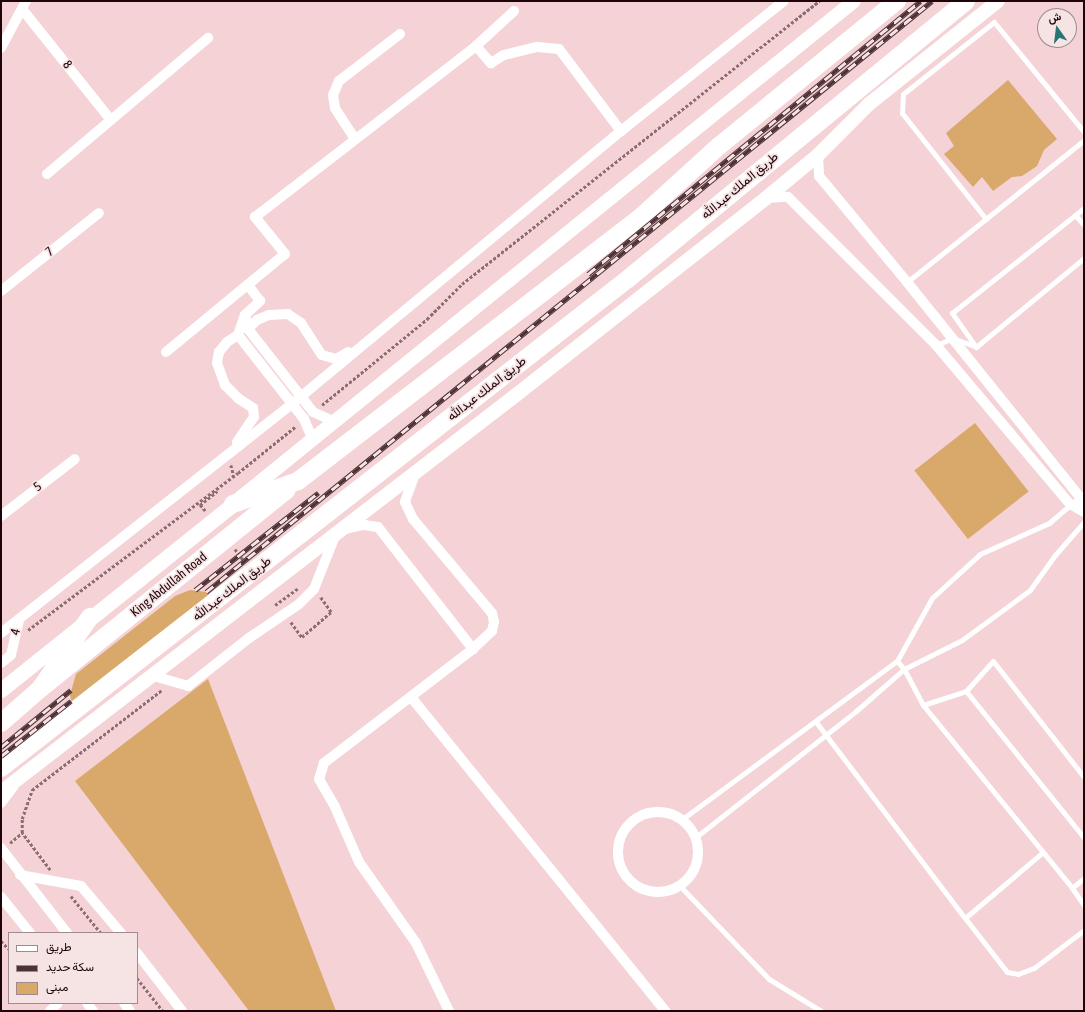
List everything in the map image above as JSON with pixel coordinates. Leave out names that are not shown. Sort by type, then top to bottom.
[{"type":"highway","points":[[233,504],[298,481],[642,216],[719,146],[897,1]]},
{"type":"highway","name":"طريق الملك عبدالله","points":[[1,768],[629,278],[966,1]]},
{"type":"highway","name":"King Abdullah Road","points":[[40,689],[298,481]]},
{"type":"highway","points":[[1,723],[40,689],[90,617]]},
{"type":"main road","points":[[1,690],[90,617],[313,440],[854,1]]},
{"type":"main road","points":[[1,792],[766,198],[818,155],[869,104],[998,1]]},
{"type":"street","points":[[1,633],[292,404],[620,131],[784,1]]},
{"type":"street","points":[[1,48],[24,5]]},
{"type":"street","name":"8","points":[[24,5],[111,120]]},
{"type":"street","points":[[166,352],[285,254],[255,217],[476,46],[514,11]]},
{"type":"street","points":[[355,139],[335,108],[333,95],[339,81],[400,34]]},
{"type":"street","points":[[47,174],[208,38]]},
{"type":"street","points":[[476,46],[491,64],[504,55],[537,47],[559,49],[620,131]]},
{"type":"street","points":[[818,155],[818,176],[908,282],[1083,497]]},
{"type":"street","points":[[766,198],[788,197],[936,345],[1070,504],[1084,512]]},
{"type":"street","name":"7","points":[[1,291],[99,213]]},
{"type":"street","points":[[227,456],[254,417],[253,408],[230,390],[219,373],[219,352],[227,342],[238,335],[245,315],[260,301],[248,285]]},
{"type":"street","points":[[248,329],[257,320],[269,314],[288,314],[301,323],[322,355],[336,359],[372,338]]},
{"type":"street","points":[[245,315],[248,329],[313,412],[335,422]]},
{"type":"street","points":[[238,335],[304,419],[313,440]]},
{"type":"street","name":"5","points":[[1,516],[75,459]]},
{"type":"street","points":[[416,471],[406,502],[413,519],[492,613],[494,622],[492,631],[473,649],[324,763],[319,779],[335,807],[359,862],[416,943],[449,1011]]},
{"type":"street","points":[[150,675],[188,686],[249,638],[299,604],[314,589],[337,531],[364,525],[378,528],[473,649]]},
{"type":"street","name":"4","points":[[1,663],[11,655],[19,620]]},
{"type":"street","points":[[411,697],[665,1011]]},
{"type":"street","points":[[1,804],[24,774]]},
{"type":"street","points":[[665,813],[681,820],[696,837],[698,859],[695,870],[680,886],[669,891],[656,892],[644,890],[633,884],[619,863],[618,850],[628,827],[640,817],[665,813]]},
{"type":"street","points":[[1,848],[4,857],[66,932]]},
{"type":"street","points":[[20,875],[81,886],[120,932]]},
{"type":"street","points":[[1,897],[29,932]]},
{"type":"street","points":[[138,954],[182,1011]]},
{"type":"lane","points":[[986,219],[902,113],[903,94],[994,22],[1084,132]]},
{"type":"lane","points":[[908,282],[1084,140]]},
{"type":"lane","points":[[976,347],[952,313],[1084,208]]},
{"type":"lane","points":[[1075,215],[1084,226]]},
{"type":"lane","points":[[976,347],[1084,258]]},
{"type":"lane","points":[[936,345],[953,338],[976,347]]},
{"type":"lane","points":[[681,820],[816,722],[896,661],[932,598],[980,554],[1049,522],[1070,504],[1083,497]]},
{"type":"lane","points":[[696,837],[825,736],[904,669],[962,640],[1030,590],[1055,555],[1084,522]]},
{"type":"lane","points":[[923,705],[966,691],[993,660],[1084,778]]},
{"type":"lane","points":[[896,661],[904,669],[923,705],[1072,888],[1084,905]]},
{"type":"lane","points":[[966,691],[1084,838]]},
{"type":"lane","points":[[816,722],[825,736],[1007,972],[1018,974],[1034,968],[1084,930]]},
{"type":"lane","points":[[965,918],[1043,852]]},
{"type":"lane","points":[[1072,888],[1084,878]]},
{"type":"lane","points":[[680,886],[769,979],[821,1011]]},
{"type":"path","points":[[313,412],[427,319],[462,284],[819,1]]},
{"type":"path","points":[[14,641],[238,473],[304,419]]},
{"type":"path","points":[[314,589],[331,612]]},
{"type":"path","points":[[100,932],[22,833],[22,819],[32,790],[162,690]]},
{"type":"path","points":[[138,979],[163,1011]]},
{"type":"building","points":[[1008,80],[1057,139],[1044,150],[1037,166],[1022,176],[1012,177],[993,191],[982,177],[973,187],[944,154],[954,146],[946,133]]},
{"type":"building","points":[[975,423],[1029,492],[968,539],[914,470]]},
{"type":"building","points":[[190,590],[207,592],[209,598],[72,703],[70,695],[76,674],[175,596]]},
{"type":"building","points":[[208,679],[336,1011],[249,1011],[75,781]]},
{"type":"railway","points":[[588,274],[920,1]]},
{"type":"railway","points":[[206,592],[932,1]]},
{"type":"railway","points":[[195,590],[318,493]]},
{"type":"railway","points":[[1,747],[71,690]]},
{"type":"railway","points":[[1,756],[71,701]]}]
